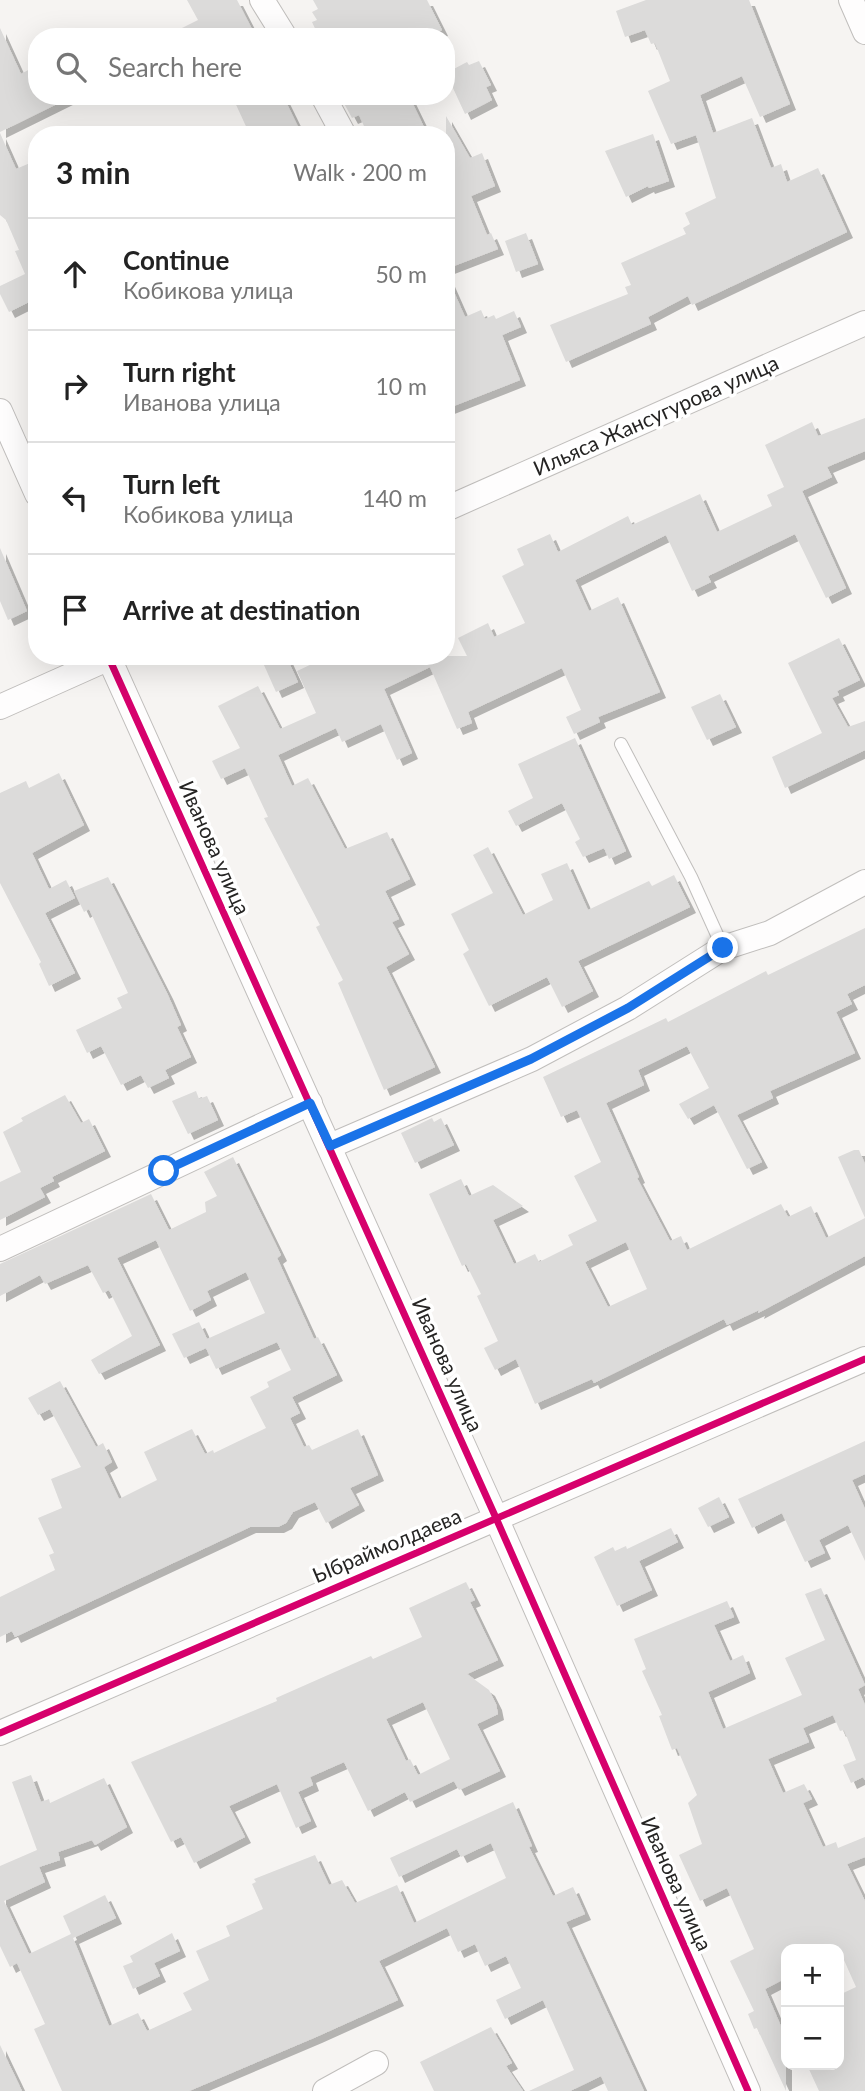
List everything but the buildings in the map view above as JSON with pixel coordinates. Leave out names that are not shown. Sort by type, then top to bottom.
[{"type":"street","points":[[262,0],[279,28]]},
{"type":"street","points":[[851,0],[865,32]]},
{"type":"street","points":[[328,105],[339,126]]},
{"type":"street","name":"Ильяса Жансугурова улица","points":[[455,505],[865,323]]},
{"type":"street","points":[[0,411],[28,474]]},
{"type":"street","points":[[0,707],[93,665]]},
{"type":"street","name":"Иванова улица","points":[[115,665],[496,1518],[748,2091]]},
{"type":"street","points":[[330,1146],[531,1059],[628,1008],[723,948],[770,933],[865,882]]},
{"type":"street","points":[[0,1249],[310,1103]]},
{"type":"street","name":"Ыбраймолдаева","points":[[0,1733],[865,1359]]},
{"type":"street","points":[[325,2091],[376,2063]]},
{"type":"lane","points":[[621,744],[691,877],[723,948]]},
{"type":"cycle path","points":[[112,665],[496,1518],[748,2091]]},
{"type":"cycle path","points":[[0,1733],[865,1359]]},
{"type":"route","points":[[164,1171],[310,1103],[330,1146],[531,1059],[628,1008],[723,948]]}]
